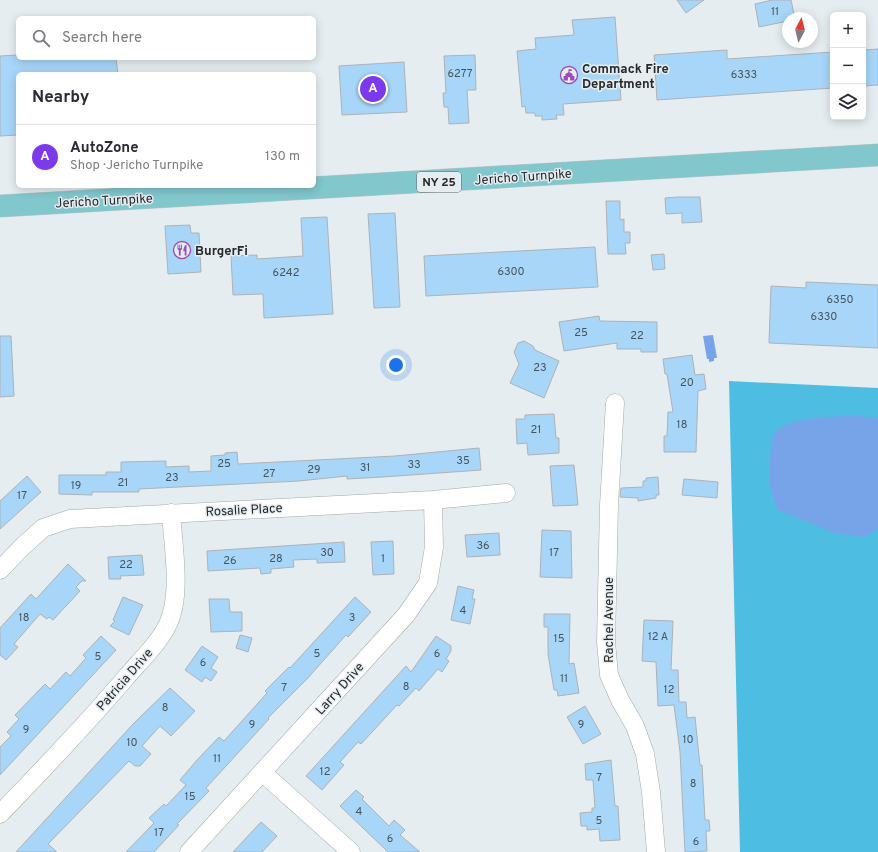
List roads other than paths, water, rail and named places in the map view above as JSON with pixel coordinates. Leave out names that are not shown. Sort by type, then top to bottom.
[{"type":"main road","name":"Jericho Turnpike","points":[[316,188],[878,155]]},
{"type":"main road","name":"Jericho Turnpike","points":[[0,206],[310,188]]},
{"type":"street","name":"Rachel Avenue","points":[[615,403],[609,505],[606,642],[609,675],[620,700],[635,726],[645,754],[651,792],[656,852]]},
{"type":"street","name":"Rosalie Place","points":[[0,570],[20,548],[43,528],[70,519],[433,500],[506,493]]},
{"type":"street","name":"Larry Drive","points":[[189,852],[263,773],[406,615],[428,583],[434,547],[433,500]]},
{"type":"street","name":"Patricia Drive","points":[[0,814],[110,697],[154,646],[168,624],[174,602],[175,582],[171,513]]},
{"type":"street","points":[[263,773],[351,852]]},
{"type":"place","name":"Commack Fire Department","points":[[569,75]]},
{"type":"place","name":"AutoZone","points":[[373,89]]},
{"type":"place","name":"BurgerFi","points":[[182,250]]}]
